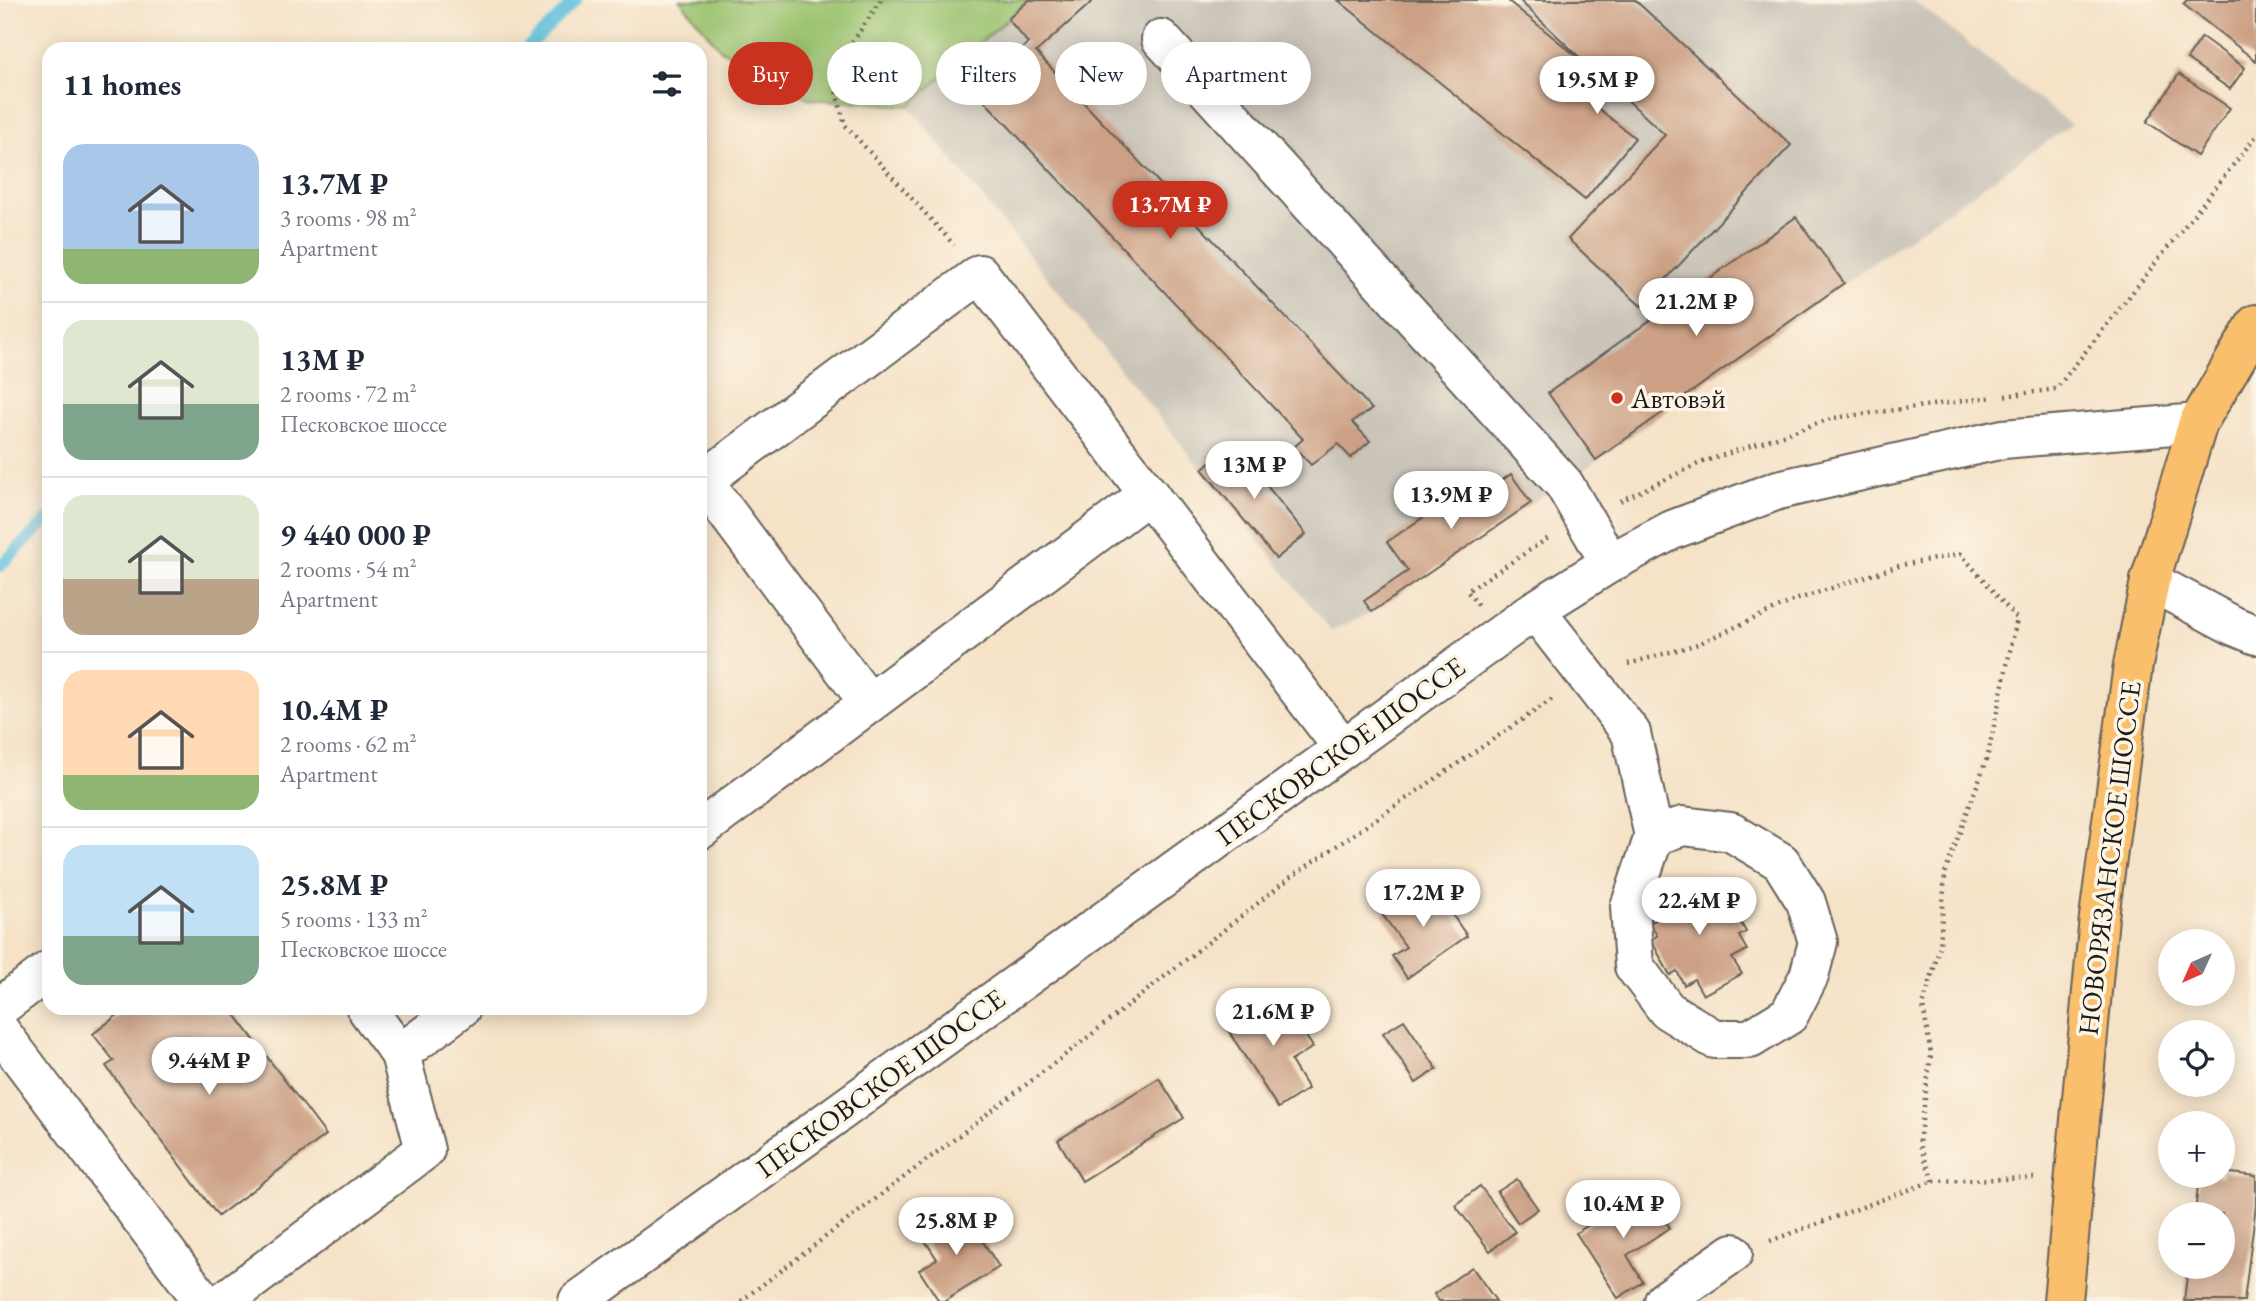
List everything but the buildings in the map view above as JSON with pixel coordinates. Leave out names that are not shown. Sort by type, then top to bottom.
[{"type":"main road","name":"НОВОРЯЗАНСКОЕ ШОССЕ","points":[[2063,1301],[2099,917],[2133,665],[2150,581],[2197,423],[2256,324]]},
{"type":"street","points":[[1161,39],[1564,484],[1610,563]]},
{"type":"street","points":[[707,478],[980,274],[1343,748]]},
{"type":"street","name":"ПЕСКОВСКОЕ ШОССЕ","points":[[579,1301],[1535,610],[1610,563],[1672,530],[1791,486],[2003,439],[2197,423]]},
{"type":"street","points":[[707,490],[869,703]]},
{"type":"street","points":[[707,825],[1149,494]]},
{"type":"street","points":[[2150,581],[2256,635]]},
{"type":"street","points":[[1535,610],[1631,733],[1654,836],[1630,907],[1634,965],[1667,1010],[1714,1039],[1750,1039],[1788,1015],[1809,976],[1818,942],[1806,902],[1781,862],[1731,832],[1683,826],[1654,836]]},
{"type":"street","points":[[0,1007],[42,975]]},
{"type":"street","points":[[224,1301],[425,1150],[400,1054],[371,1015]]},
{"type":"street","points":[[400,1054],[452,1015]]},
{"type":"street","points":[[0,1031],[203,1301]]},
{"type":"street","points":[[1664,1301],[1733,1253]]},
{"type":"path","points":[[881,0],[846,52],[834,84],[845,125],[980,274]]},
{"type":"path","points":[[1467,591],[1547,538],[1700,463],[1833,418],[2056,389],[2256,136]]},
{"type":"path","points":[[741,1301],[1069,1052],[1291,877],[1586,676],[1698,644],[1795,600],[1890,568],[1961,554],[2017,619],[1987,758],[1945,873],[1940,947],[1923,1006],[1931,1054],[1919,1143],[1933,1181]]},
{"type":"path","points":[[1733,1253],[1933,1181],[2073,1177]]},
{"type":"shaded area","points":[[1029,0],[1913,0],[2071,125],[1844,283],[1564,484],[1531,503],[1372,612],[1331,631],[909,106],[922,105],[922,95],[936,82],[936,105],[1041,105],[1041,42],[981,42]]},
{"type":"green space","points":[[680,0],[1029,0],[981,42],[936,42],[936,82],[922,95],[922,42],[827,42],[827,100],[813,99],[813,42],[728,42],[728,54],[721,50]]},
{"type":"waterway","points":[[533,42],[576,0]]},
{"type":"waterway","points":[[0,566],[42,525]]},
{"type":"place","name":"Автовэй","points":[[1617,398]]}]
